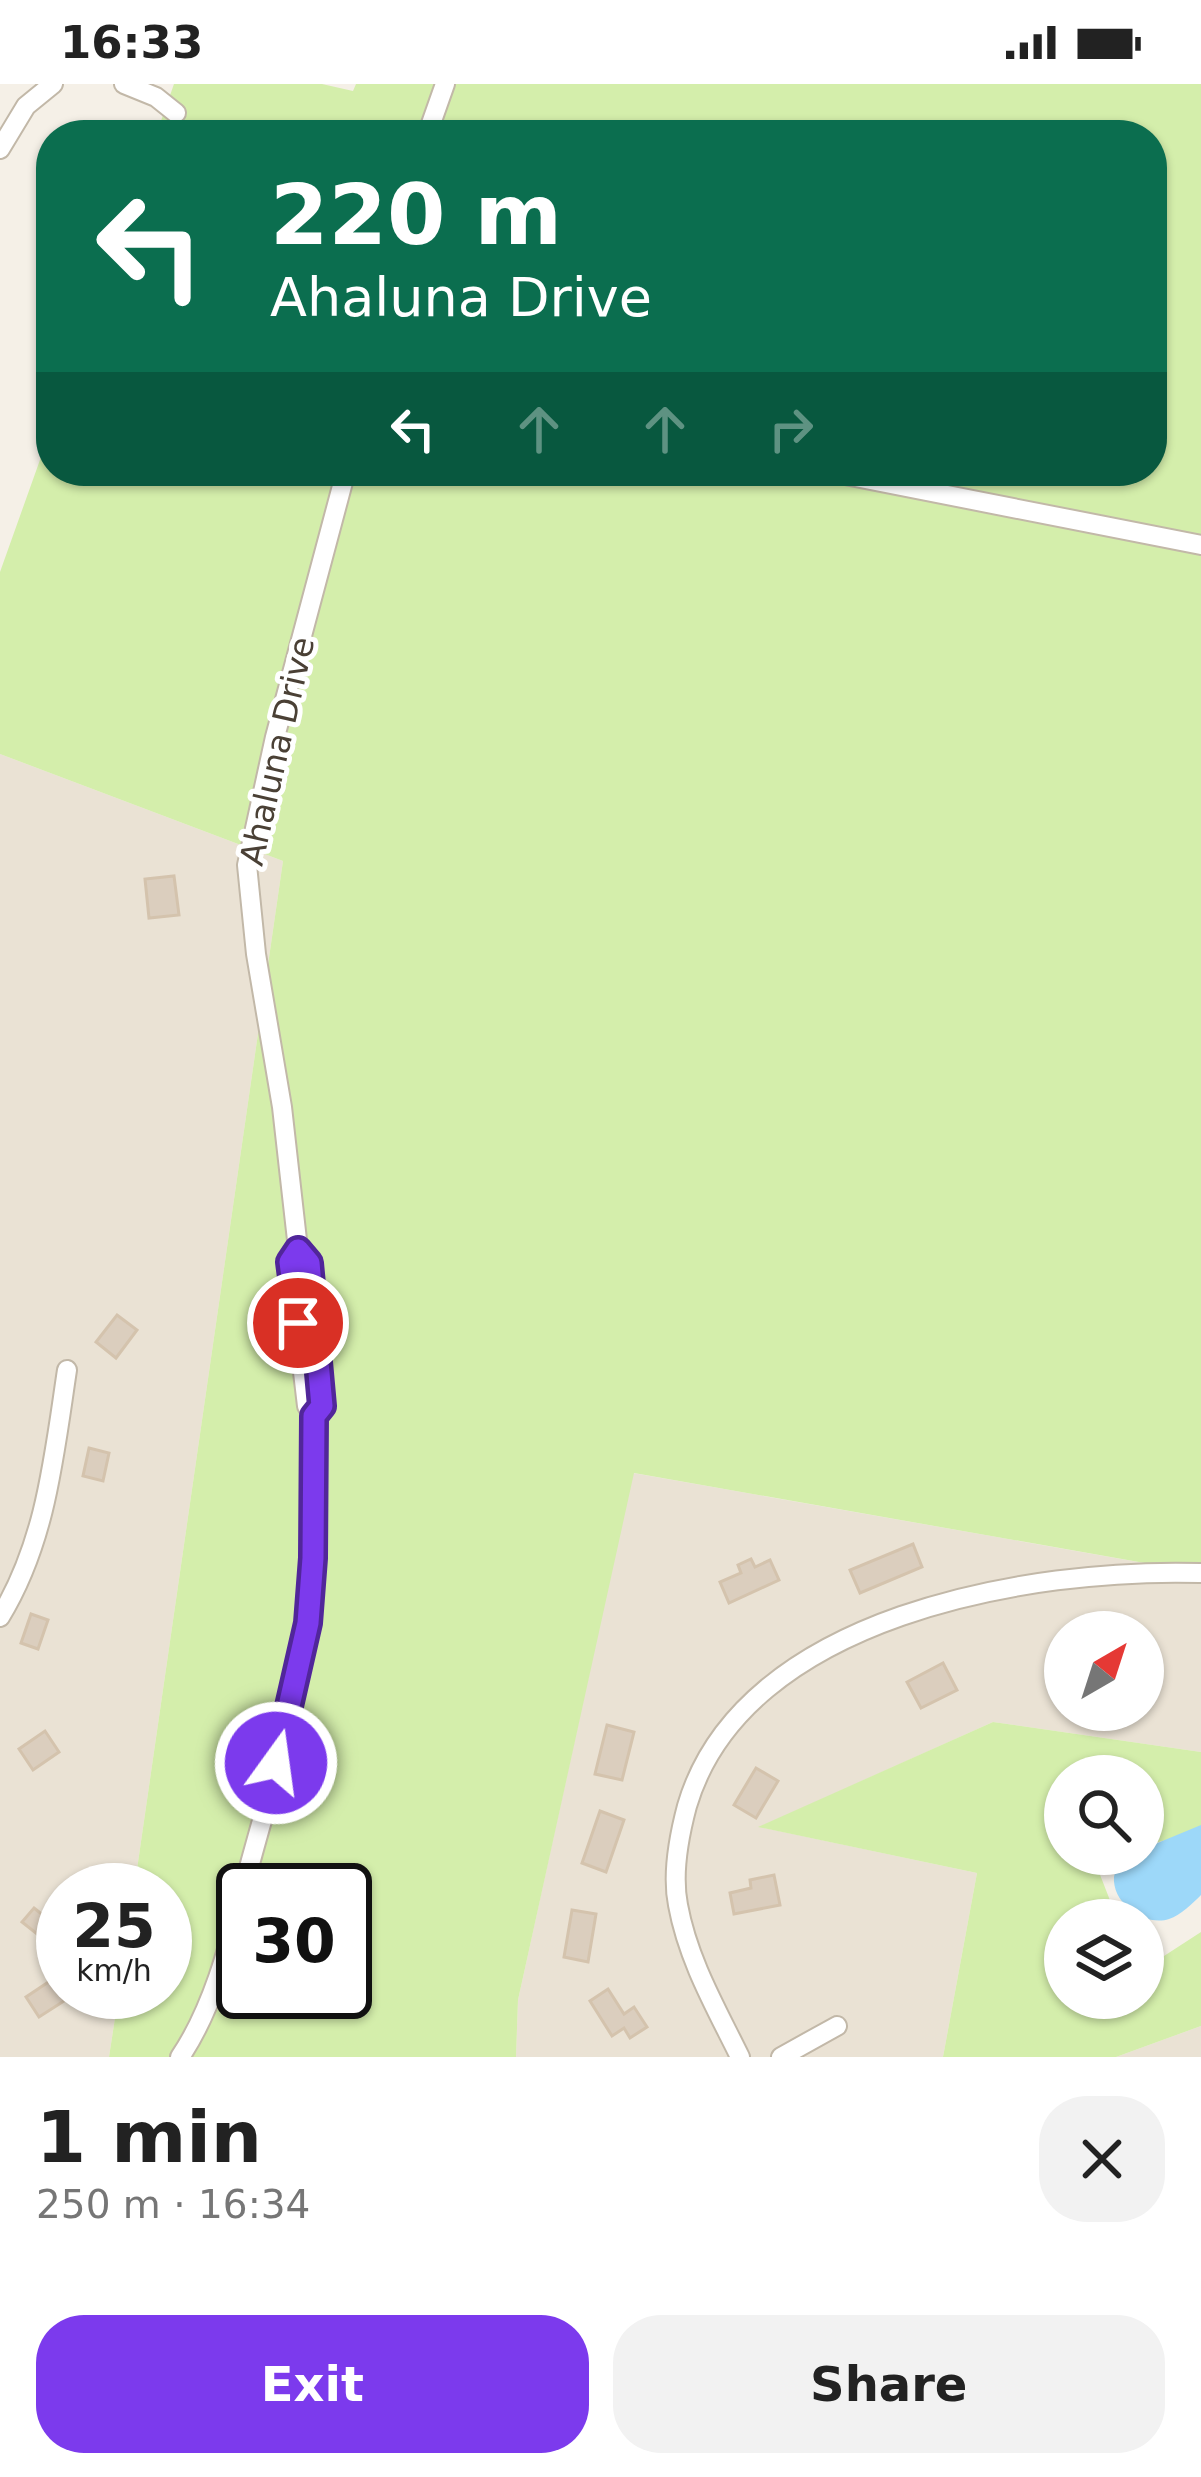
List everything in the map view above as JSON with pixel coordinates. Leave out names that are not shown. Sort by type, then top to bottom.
[{"type":"street","points":[[0,149],[26,106],[53,84]]},
{"type":"street","points":[[124,84],[156,97],[176,113]]},
{"type":"street","points":[[433,120],[445,84]]},
{"type":"street","name":"Ahaluna Drive","points":[[250,1863],[308,1623],[314,1416],[307,1406],[290,1262],[298,1250],[247,865],[271,754],[342,486]]},
{"type":"street","points":[[901,486],[1201,545]]},
{"type":"street","points":[[0,1617],[19,1583],[41,1520],[67,1370]]},
{"type":"street","points":[[740,2057],[699,1974],[677,1902],[682,1824],[690,1797],[703,1766],[740,1713],[797,1666],[837,1643],[958,1598],[1151,1572],[1201,1573]]},
{"type":"street","name":"Ahaluna Drive","points":[[180,2057],[216,1977]]},
{"type":"street","points":[[781,2057],[837,2026]]},
{"type":"shaded area","points":[[0,754],[283,861],[138,1863],[36,1863],[36,2019],[115,2019],[109,2057],[0,2057]]},
{"type":"shaded area","points":[[633,1473],[1201,1573],[1201,1752],[1055,1731],[1164,1731],[1164,1611],[1044,1611],[1044,1729],[993,1722],[760,1827],[977,1873],[943,2057],[516,2057],[518,2000]]},
{"type":"shaded area","points":[[1201,2026],[1201,2057],[1116,2057]]},
{"type":"green space","points":[[174,84],[322,84],[353,91],[356,84],[1201,84],[1201,1573],[634,1473],[518,2000],[516,2057],[109,2057],[115,2019],[192,2019],[192,1863],[138,1863],[283,861],[0,754],[0,572],[36,471],[36,486],[1167,486],[1167,120],[161,120]]},
{"type":"green space","points":[[993,1722],[1201,1752],[1201,1831],[1164,1841],[1164,1755],[1044,1755],[1044,1875],[1100,1875],[1109,1899],[1044,1899],[1044,2019],[1164,2019],[1164,1956],[1201,1932],[1201,2026],[1116,2057],[943,2057],[977,1873],[758,1827]]},
{"type":"water","points":[[1201,1825],[1201,1895],[1164,1920],[1164,1899],[1121,1899],[1114,1877],[1164,1875],[1164,1840]]},
{"type":"building","points":[[174,876],[179,915],[149,918],[145,879]]},
{"type":"building","points":[[117,1315],[137,1330],[116,1358],[96,1342]]},
{"type":"building","points":[[89,1448],[109,1453],[103,1481],[83,1476]]},
{"type":"building","points":[[913,1544],[922,1567],[860,1593],[850,1570]]},
{"type":"building","points":[[751,1559],[755,1567],[770,1560],[779,1580],[729,1603],[720,1582],[741,1573],[738,1565]]},
{"type":"building","points":[[31,1614],[48,1620],[38,1649],[21,1643]]},
{"type":"building","points":[[943,1663],[957,1690],[921,1708],[907,1682]]},
{"type":"building","points":[[607,1725],[634,1732],[622,1780],[595,1774]]},
{"type":"building","points":[[45,1731],[59,1752],[33,1770],[19,1749]]},
{"type":"building","points":[[756,1768],[778,1781],[756,1818],[734,1805]]},
{"type":"building","points":[[600,1811],[624,1820],[606,1872],[582,1863]]},
{"type":"building","points":[[774,1875],[780,1905],[734,1914],[730,1893],[751,1888],[750,1880]]},
{"type":"building","points":[[34,1908],[36,1910],[36,1933],[22,1922]]},
{"type":"building","points":[[572,1910],[596,1914],[588,1962],[564,1957]]},
{"type":"building","points":[[608,1989],[624,2014],[634,2007],[647,2027],[630,2038],[624,2028],[612,2036],[590,2001]]},
{"type":"building","points":[[36,1990],[36,2012],[26,1997]]},
{"type":"route","points":[[276,1763],[308,1623],[314,1416],[322,1406],[309,1263],[298,1250],[290,1262],[298,1323]]}]
